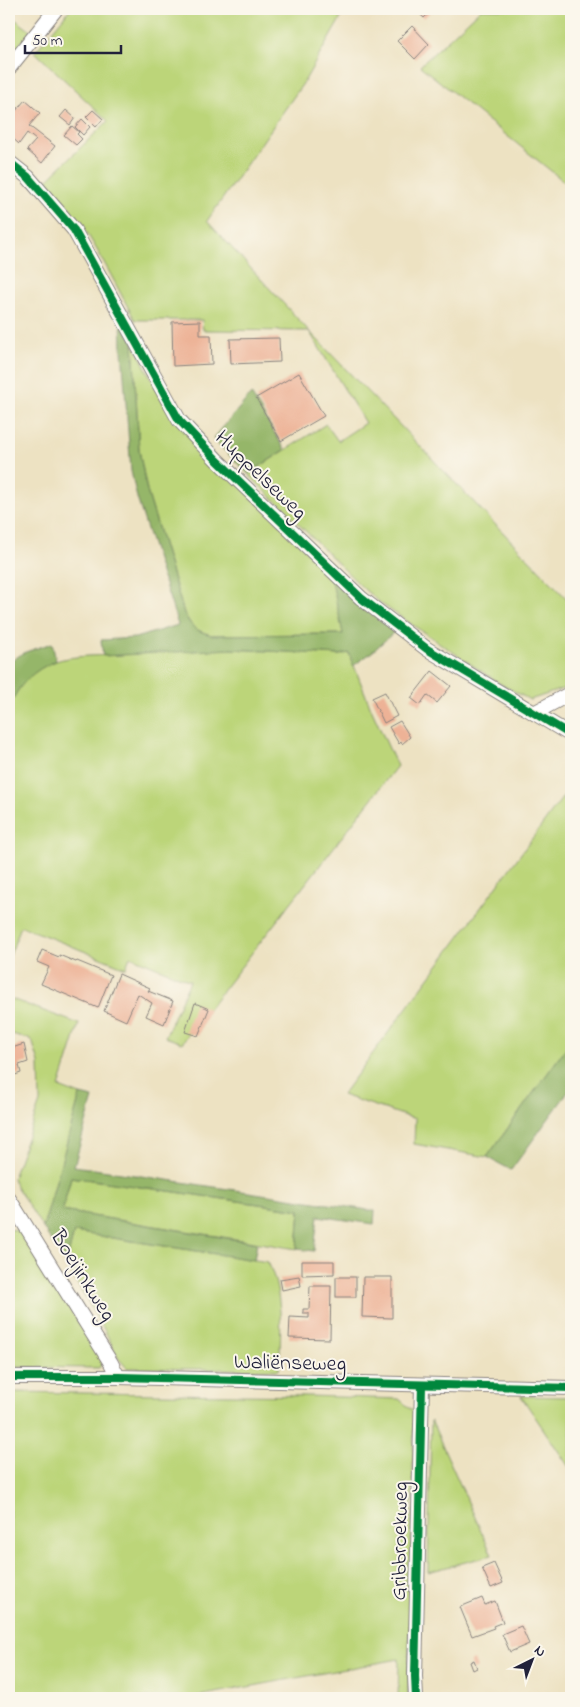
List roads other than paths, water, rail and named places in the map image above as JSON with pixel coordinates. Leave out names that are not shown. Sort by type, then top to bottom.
[{"type":"street","points":[[9,68],[56,9]]},
{"type":"street","name":"Huppelseweg","points":[[9,162],[28,177],[74,230],[179,420],[218,460],[361,598],[427,649],[571,735]]},
{"type":"street","points":[[534,714],[571,692]]},
{"type":"street","name":"Boeijinkweg","points":[[9,1199],[118,1377]]},
{"type":"street","name":"Waliënseweg","points":[[9,1377],[118,1377],[571,1388]]},
{"type":"street","name":"Gribbroekweg","points":[[416,1698],[422,1385]]}]
